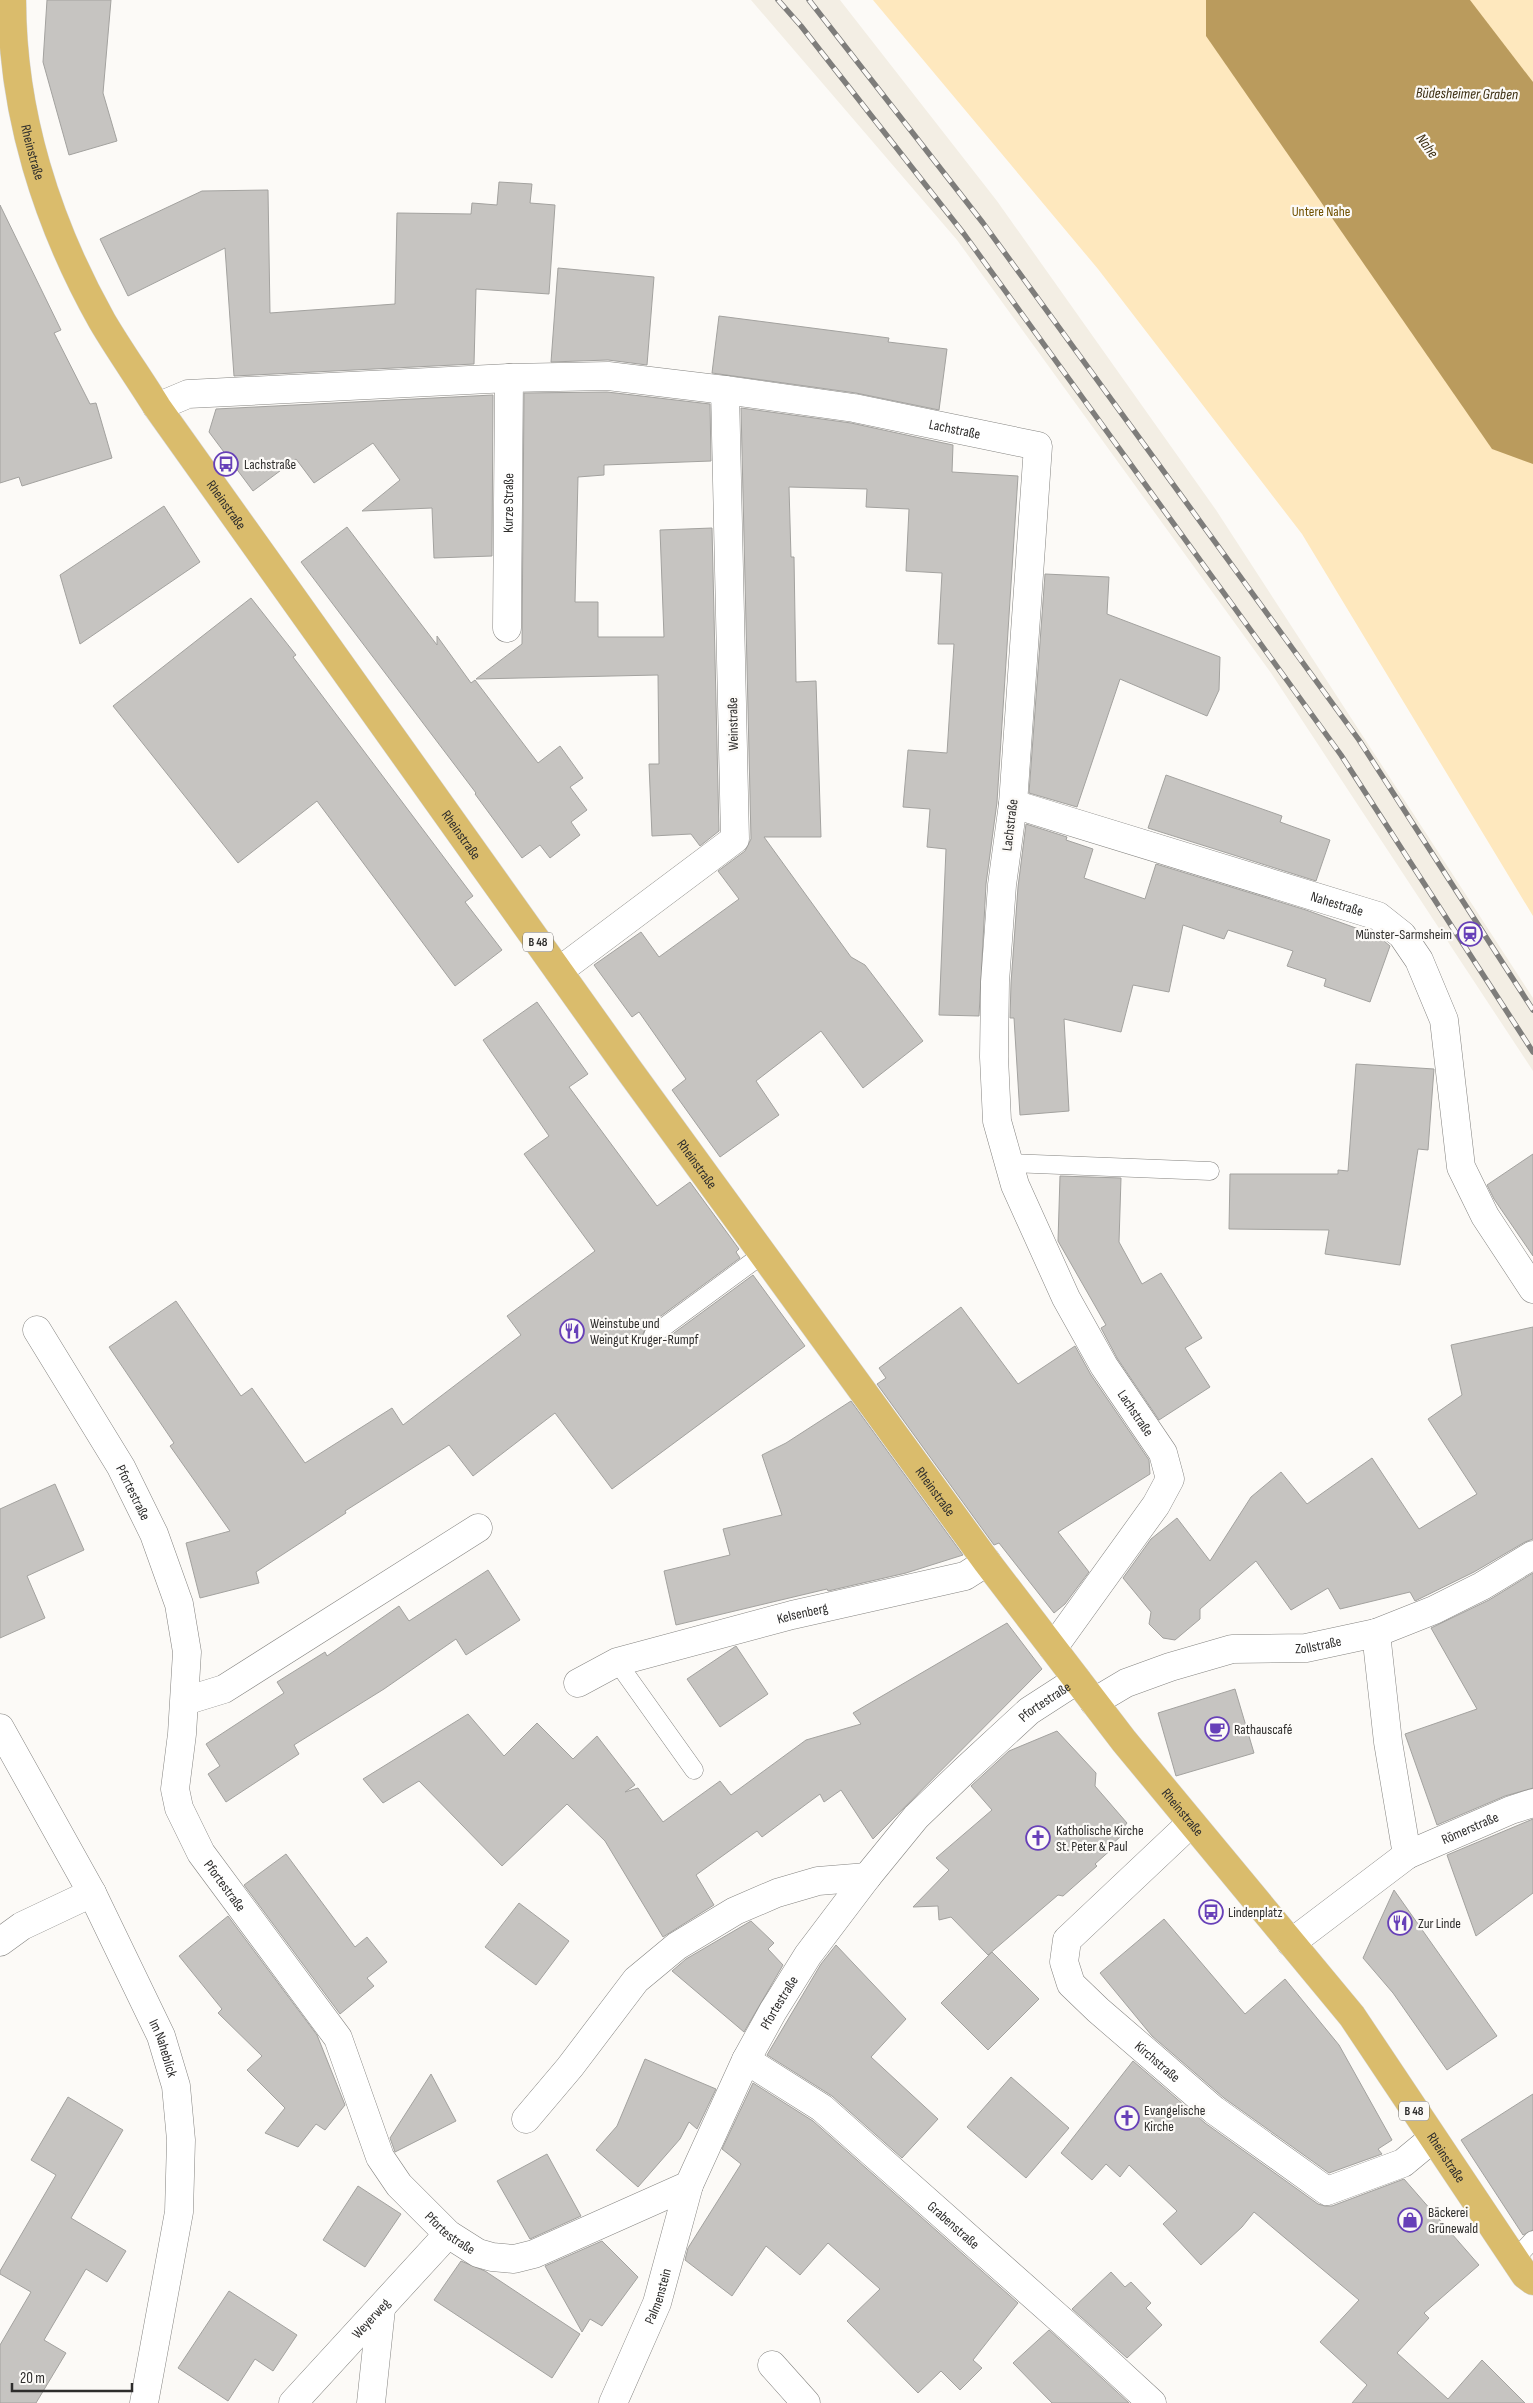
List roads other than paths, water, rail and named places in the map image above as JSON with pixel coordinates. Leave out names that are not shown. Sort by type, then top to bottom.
[{"type":"main road","name":"Rheinstraße","points":[[12,0],[12,32],[22,108],[40,184],[68,253],[102,321],[157,407],[559,971],[987,1562],[1094,1702],[1191,1823],[1352,2016],[1514,2260],[1533,2282]]},
{"type":"street","name":"Lachstraße","points":[[157,407],[188,394],[509,378],[608,376],[854,408],[1038,446],[1013,804],[1002,885],[995,982],[994,1057],[998,1121],[1016,1185],[1066,1298],[1104,1366],[1163,1453],[1170,1479],[1156,1505],[1052,1648]]},
{"type":"street","name":"Kurze Straße","points":[[507,628],[509,378]]},
{"type":"street","name":"Weinstraße","points":[[559,971],[736,839],[725,390]]},
{"type":"street","name":"Nahestraße","points":[[1013,804],[1378,916],[1402,934],[1419,960],[1444,1020],[1461,1166],[1485,1216],[1533,1289]]},
{"type":"street","name":"Pfortestraße","points":[[37,1330],[121,1467],[154,1534],[179,1604],[187,1652],[185,1701],[175,1789],[179,1808],[187,1828],[201,1853],[338,2038],[380,2157],[399,2185],[448,2234],[478,2253],[492,2257],[514,2258],[528,2256],[689,2185],[746,2060],[808,1955],[867,1877],[916,1817],[965,1770],[1029,1711],[1077,1680]]},
{"type":"street","points":[[185,1701],[224,1689],[478,1528]]},
{"type":"street","name":"Zollstraße","points":[[1094,1702],[1126,1683],[1170,1667],[1232,1649],[1306,1648],[1376,1632],[1434,1610],[1482,1586],[1533,1555]]},
{"type":"street","name":"Kelsenberg","points":[[578,1683],[617,1662],[792,1615],[965,1576],[987,1562]]},
{"type":"street","points":[[1291,1943],[1407,1855],[1388,1742],[1376,1632]]},
{"type":"street","name":"Im Naheblick","points":[[0,1728],[92,1893],[160,2036],[176,2086],[181,2140],[180,2212],[144,2403]]},
{"type":"street","name":"Römerstraße","points":[[1407,1855],[1511,1810],[1533,1804]]},
{"type":"street","name":"Kirchstraße","points":[[1191,1823],[1067,1940],[1064,1962],[1071,1984],[1098,2010],[1214,2110],[1327,2191],[1403,2162],[1432,2139]]},
{"type":"street","points":[[526,2120],[570,2068],[636,1980],[678,1946],[734,1911],[777,1893],[818,1881],[867,1877]]},
{"type":"street","points":[[0,1942],[22,1926],[92,1893]]},
{"type":"street","name":"Grabenstraße","points":[[746,2060],[822,2108],[1152,2403]]},
{"type":"street","name":"Palmenstein","points":[[613,2403],[657,2303],[689,2185]]},
{"type":"street","name":"Weyerweg","points":[[293,2403],[448,2234]]},
{"type":"street","points":[[371,2403],[380,2309]]},
{"type":"street","points":[[772,2365],[806,2403]]},
{"type":"lane","points":[[1009,1163],[1210,1171]]},
{"type":"lane","points":[[653,1335],[763,1254]]},
{"type":"lane","points":[[617,1662],[694,1770]]},
{"type":"lane","points":[[1514,2260],[1533,2240]]},
{"type":"water","points":[[1206,0],[1470,0],[1533,82],[1533,464],[1492,449],[1206,36]]},
{"type":"railway","points":[[778,0],[801,26],[964,234],[1341,755],[1533,1052]]},
{"type":"railway","points":[[809,0],[983,223],[1359,740],[1533,1010]]},
{"type":"place","name":"Lachstraße","points":[[226,464]]},
{"type":"place","name":"Münster-Sarmsheim","points":[[1470,934]]},
{"type":"place","name":"Weinstube und Weingut Kruger-Rumpf","points":[[572,1331]]},
{"type":"place","name":"Rathauscafé","points":[[1217,1729]]},
{"type":"place","name":"Katholische Kirche St. Peter & Paul","points":[[1038,1838]]},
{"type":"place","name":"Lindenplatz","points":[[1211,1912]]},
{"type":"place","name":"Zur Linde","points":[[1400,1923]]},
{"type":"place","name":"Evangelische Kirche","points":[[1127,2118]]},
{"type":"place","name":"Bäckerei Grünewald","points":[[1410,2220]]},
{"type":"water label","name":"Büdesheimer Graben","points":[[1467,94]]},
{"type":"water label","name":"Nahe","points":[[1427,146]]},
{"type":"park label","name":"Untere Nahe","points":[[1321,211]]}]
